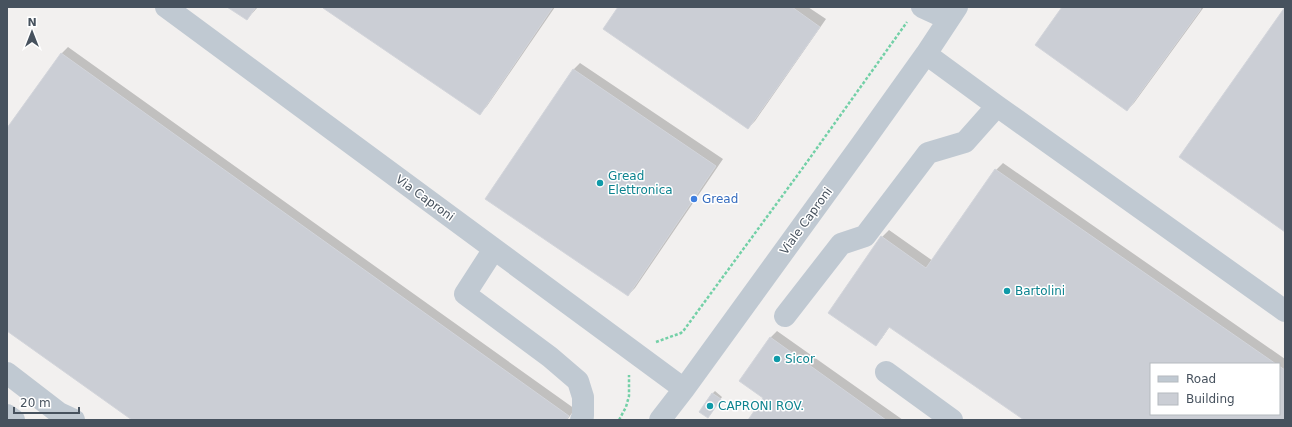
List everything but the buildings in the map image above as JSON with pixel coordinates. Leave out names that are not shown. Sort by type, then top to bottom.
[{"type":"street","name":"Via Caproni","points":[[166,7],[684,389]]},
{"type":"street","name":"Viale Caproni","points":[[915,13],[953,13]]},
{"type":"street","name":"Viale Caproni","points":[[660,420],[926,54],[953,13]]},
{"type":"street","points":[[926,54],[1285,311]]},
{"type":"street","points":[[785,316],[841,244],[865,236],[928,153],[965,142],[997,106]]},
{"type":"street","points":[[494,249],[465,294],[550,356],[578,381],[584,397],[584,416],[581,420]]},
{"type":"street","points":[[886,372],[952,420]]},
{"type":"street","points":[[7,373],[59,413],[74,420]]},
{"type":"street","points":[[7,415],[14,420]]},
{"type":"path","points":[[653,344],[659,340],[681,333],[684,330],[915,13]]},
{"type":"path","points":[[619,420],[626,407],[629,396],[628,380],[632,371]]},
{"type":"place","name":"Gread Elettronica","points":[[600,183]]},
{"type":"place","name":"Gread","points":[[694,199]]},
{"type":"place","name":"Bartolini","points":[[1007,291]]},
{"type":"place","name":"Sicor","points":[[777,359]]},
{"type":"place","name":"CAPRONI ROV.","points":[[710,406]]}]
